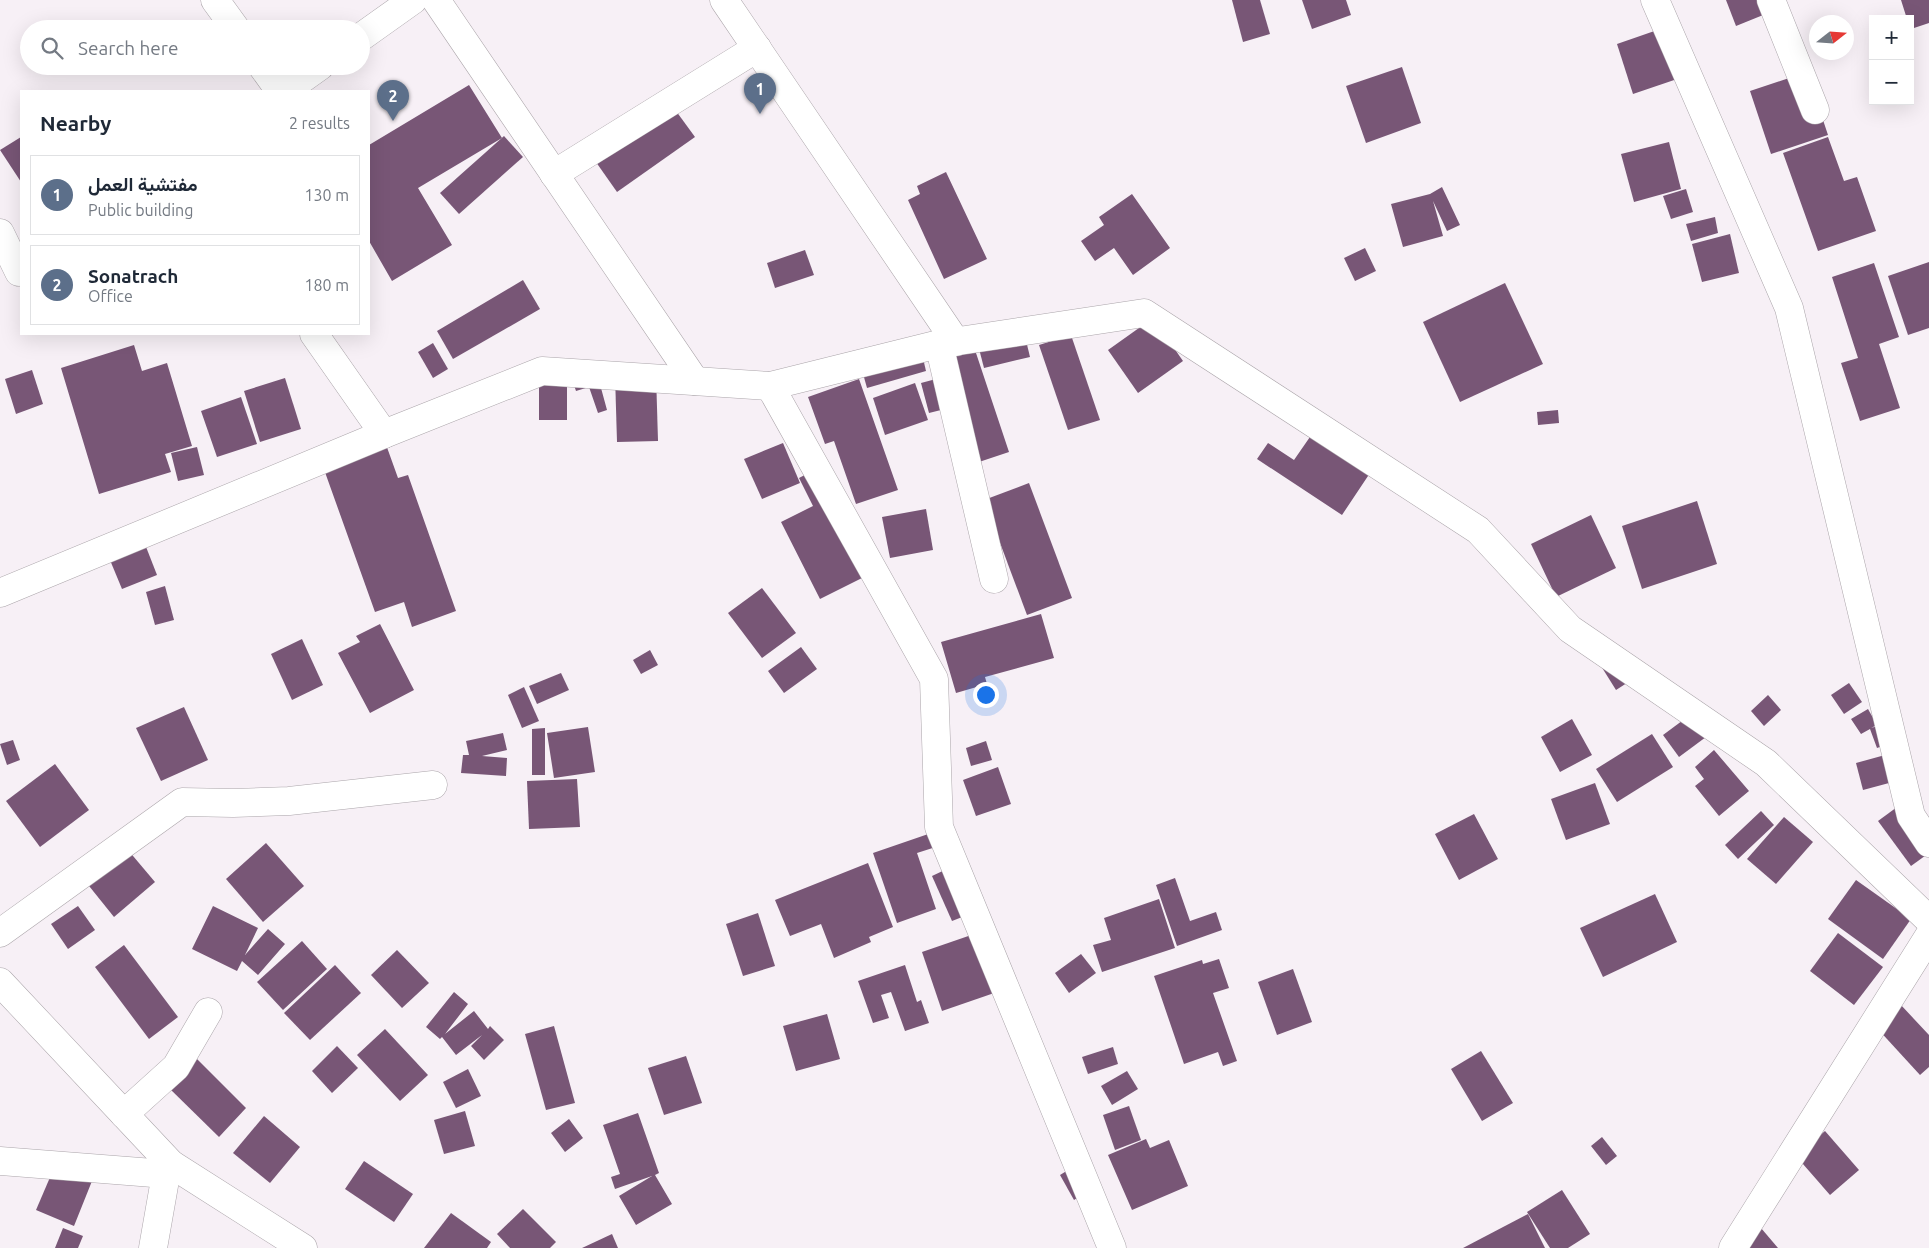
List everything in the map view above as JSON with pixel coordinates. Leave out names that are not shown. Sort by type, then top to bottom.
[{"type":"street","points":[[215,0],[229,20]]},
{"type":"street","points":[[370,31],[413,0]]},
{"type":"street","points":[[436,0],[695,381]]},
{"type":"street","points":[[724,0],[948,343],[994,579]]},
{"type":"street","points":[[1655,0],[1789,308],[1911,816],[1929,843]]},
{"type":"street","points":[[1772,0],[1815,110]]},
{"type":"street","points":[[554,174],[757,48]]},
{"type":"street","points":[[268,75],[279,90]]},
{"type":"street","points":[[286,90],[307,75]]},
{"type":"street","points":[[0,233],[13,276]]},
{"type":"street","points":[[0,593],[384,434],[542,371],[770,386],[948,343],[1144,312],[1478,530],[1570,629],[1766,763],[1929,920]]},
{"type":"street","points":[[315,335],[384,434]]},
{"type":"street","points":[[770,386],[934,679],[939,827],[1112,1248]]},
{"type":"street","points":[[0,933],[182,802],[290,801],[434,784]]},
{"type":"street","points":[[1733,1248],[1929,936]]},
{"type":"street","points":[[0,982],[124,1114],[168,1169],[303,1248]]},
{"type":"street","points":[[124,1114],[176,1067],[208,1012]]},
{"type":"street","points":[[0,1161],[168,1169]]},
{"type":"street","points":[[153,1248],[168,1169]]},
{"type":"building","points":[[1232,0],[1260,0],[1270,34],[1243,42]]},
{"type":"building","points":[[1302,0],[1346,0],[1351,15],[1312,29]]},
{"type":"building","points":[[1726,0],[1775,0],[1778,9],[1736,26]]},
{"type":"building","points":[[1901,0],[1929,0],[1929,23],[1914,28],[1914,15],[1906,15]]},
{"type":"building","points":[[1666,27],[1683,77],[1633,94],[1617,44]]},
{"type":"building","points":[[1402,67],[1421,123],[1366,143],[1346,86]]},
{"type":"building","points":[[1807,72],[1828,135],[1771,154],[1750,91]]},
{"type":"building","points":[[469,85],[502,138],[418,188],[452,245],[392,281],[370,243],[370,144]]},
{"type":"building","points":[[668,100],[695,137],[617,192],[591,155]]},
{"type":"building","points":[[504,136],[523,157],[459,214],[440,193]]},
{"type":"building","points":[[1828,137],[1844,181],[1857,177],[1876,231],[1818,251],[1783,153]]},
{"type":"building","points":[[20,138],[20,180],[0,150]]},
{"type":"building","points":[[1669,142],[1681,189],[1634,202],[1621,154]]},
{"type":"building","points":[[946,172],[987,259],[944,279],[908,200],[920,194],[917,186]]},
{"type":"building","points":[[1442,187],[1460,225],[1447,231],[1433,201],[1443,236],[1403,247],[1391,204],[1430,194]]},
{"type":"building","points":[[1686,189],[1693,212],[1671,219],[1663,196]]},
{"type":"building","points":[[1132,194],[1170,248],[1133,275],[1114,248],[1095,261],[1081,241],[1104,225],[1099,217]]},
{"type":"building","points":[[1715,217],[1718,233],[1691,241],[1686,224]]},
{"type":"building","points":[[1730,234],[1739,273],[1702,282],[1692,244]]},
{"type":"building","points":[[1365,248],[1376,271],[1355,281],[1344,258]]},
{"type":"building","points":[[805,250],[814,275],[775,288],[767,263]]},
{"type":"building","points":[[1929,262],[1929,328],[1908,335],[1888,276]]},
{"type":"building","points":[[1874,263],[1899,337],[1879,344],[1900,408],[1860,421],[1841,363],[1858,358],[1832,277]]},
{"type":"building","points":[[523,280],[540,309],[453,359],[437,331]]},
{"type":"building","points":[[1505,283],[1543,364],[1460,402],[1423,322]]},
{"type":"building","points":[[1153,318],[1183,361],[1138,393],[1108,350]]},
{"type":"building","points":[[1023,328],[1030,357],[984,368],[977,341]]},
{"type":"building","points":[[1071,335],[1100,420],[1068,430],[1039,345]]},
{"type":"building","points":[[433,343],[448,369],[433,378],[418,352]]},
{"type":"building","points":[[134,345],[142,371],[167,363],[192,446],[165,454],[171,472],[99,494],[61,368]]},
{"type":"building","points":[[975,350],[1009,452],[976,463],[941,361]]},
{"type":"building","points":[[922,354],[926,371],[867,388],[862,370]]},
{"type":"building","points":[[32,370],[43,404],[16,414],[5,379]]},
{"type":"building","points":[[539,374],[567,374],[567,420],[539,420]]},
{"type":"building","points":[[656,374],[658,441],[617,442],[615,375]]},
{"type":"building","points":[[571,376],[601,388],[607,410],[598,413],[589,387],[576,391]]},
{"type":"building","points":[[285,378],[301,429],[260,442],[244,391]]},
{"type":"building","points":[[859,379],[898,490],[856,504],[834,441],[825,444],[808,397]]},
{"type":"building","points":[[936,379],[945,409],[929,413],[921,383]]},
{"type":"building","points":[[915,383],[928,420],[885,435],[873,398]]},
{"type":"building","points":[[241,397],[257,444],[217,457],[201,411]]},
{"type":"building","points":[[1558,410],[1559,423],[1538,425],[1537,412]]},
{"type":"building","points":[[1312,434],[1370,473],[1342,515],[1257,459],[1268,443],[1294,460]]},
{"type":"building","points":[[384,439],[398,478],[408,475],[456,611],[412,627],[404,602],[375,612],[321,461]]},
{"type":"building","points":[[783,443],[800,483],[762,499],[744,459]]},
{"type":"building","points":[[197,447],[204,475],[178,481],[171,453]]},
{"type":"building","points":[[818,468],[862,578],[820,599],[781,522],[813,506],[799,478]]},
{"type":"building","points":[[1029,483],[1072,598],[1027,615],[984,500]]},
{"type":"building","points":[[1697,501],[1717,564],[1642,589],[1622,526]]},
{"type":"building","points":[[926,509],[933,550],[890,558],[882,517]]},
{"type":"building","points":[[1591,515],[1616,568],[1556,597],[1531,544]]},
{"type":"building","points":[[141,534],[157,575],[122,589],[105,548]]},
{"type":"building","points":[[165,586],[174,620],[155,625],[146,592]]},
{"type":"building","points":[[762,588],[796,633],[762,658],[728,613]]},
{"type":"building","points":[[1041,614],[1054,658],[985,677],[987,684],[956,693],[941,642]]},
{"type":"building","points":[[380,624],[414,690],[370,713],[338,653],[360,642],[356,636]]},
{"type":"building","points":[[302,639],[323,685],[292,700],[271,654]]},
{"type":"building","points":[[801,647],[817,669],[784,693],[768,671]]},
{"type":"building","points":[[650,650],[658,665],[641,674],[633,660]]},
{"type":"building","points":[[1601,666],[1630,681],[1616,690]]},
{"type":"building","points":[[561,673],[569,690],[537,704],[529,686]]},
{"type":"building","points":[[1849,683],[1862,702],[1844,714],[1831,695]]},
{"type":"building","points":[[524,687],[539,721],[522,728],[508,695]]},
{"type":"building","points":[[1768,695],[1781,710],[1764,726],[1751,711]]},
{"type":"building","points":[[184,707],[208,760],[161,781],[136,728]]},
{"type":"building","points":[[1868,709],[1877,725],[1871,728],[1884,724],[1891,743],[1877,748],[1870,729],[1861,734],[1851,719]]},
{"type":"building","points":[[1690,715],[1706,737],[1679,757],[1663,735]]},
{"type":"building","points":[[1572,719],[1592,755],[1560,772],[1541,737]]},
{"type":"building","points":[[588,727],[595,772],[554,778],[547,733]]},
{"type":"building","points":[[545,728],[545,775],[532,775],[532,729]]},
{"type":"building","points":[[503,733],[507,750],[482,756],[507,758],[506,776],[461,773],[463,755],[469,755],[466,741]]},
{"type":"building","points":[[1652,734],[1673,767],[1617,802],[1596,769]]},
{"type":"building","points":[[13,740],[20,760],[7,765],[0,744]]},
{"type":"building","points":[[986,741],[992,760],[971,766],[966,748]]},
{"type":"building","points":[[1714,750],[1749,791],[1719,816],[1695,786],[1704,779],[1695,767]]},
{"type":"building","points":[[1896,752],[1904,779],[1863,790],[1856,763]]},
{"type":"building","points":[[55,764],[89,810],[40,847],[6,801]]},
{"type":"building","points":[[998,767],[1011,804],[976,816],[963,780]]},
{"type":"building","points":[[577,779],[580,827],[529,829],[527,781]]},
{"type":"building","points":[[1595,783],[1610,824],[1566,840],[1551,799]]},
{"type":"building","points":[[1908,799],[1929,853],[1911,866],[1878,821]]},
{"type":"building","points":[[1761,811],[1774,825],[1738,859],[1725,845]]},
{"type":"building","points":[[1474,814],[1498,859],[1459,880],[1435,834]]},
{"type":"building","points":[[1784,817],[1813,842],[1776,884],[1747,859]]},
{"type":"building","points":[[937,831],[942,845],[917,853],[936,909],[897,923],[873,853]]},
{"type":"building","points":[[117,837],[155,882],[114,917],[77,871]]},
{"type":"building","points":[[266,843],[304,886],[263,922],[226,879]]},
{"type":"building","points":[[868,863],[893,927],[869,937],[871,942],[834,958],[821,924],[790,936],[775,900]]},
{"type":"building","points":[[949,868],[970,914],[952,921],[932,876]]},
{"type":"building","points":[[1175,878],[1190,921],[1216,912],[1222,930],[1177,946],[1156,885]]},
{"type":"building","points":[[1856,880],[1911,919],[1883,959],[1828,919]]},
{"type":"building","points":[[1655,894],[1677,942],[1603,977],[1580,928]]},
{"type":"building","points":[[1159,899],[1175,948],[1102,972],[1093,945],[1111,940],[1104,918]]},
{"type":"building","points":[[78,906],[95,930],[68,949],[51,924]]},
{"type":"building","points":[[213,906],[258,928],[245,955],[268,929],[285,944],[258,975],[242,961],[237,971],[192,949]]},
{"type":"building","points":[[758,913],[775,966],[743,976],[726,924]]},
{"type":"building","points":[[980,932],[1000,991],[942,1011],[922,952]]},
{"type":"building","points":[[1838,933],[1883,967],[1854,1005],[1810,971]]},
{"type":"building","points":[[302,941],[327,969],[283,1010],[257,982]]},
{"type":"building","points":[[124,945],[178,1017],[149,1039],[95,967]]},
{"type":"building","points":[[397,950],[429,983],[402,1008],[371,975]]},
{"type":"building","points":[[1081,954],[1096,973],[1069,993],[1055,973]]},
{"type":"building","points":[[1219,959],[1229,988],[1213,993],[1237,1061],[1223,1066],[1218,1052],[1184,1064],[1154,976],[1202,960],[1203,964]]},
{"type":"building","points":[[335,965],[361,993],[310,1040],[284,1013]]},
{"type":"building","points":[[905,965],[917,1002],[921,1000],[929,1023],[905,1031],[891,992],[881,995],[889,1018],[873,1023],[858,981]]},
{"type":"building","points":[[1293,969],[1312,1022],[1277,1035],[1258,982]]},
{"type":"building","points":[[454,992],[468,1004],[445,1034],[474,1011],[488,1029],[490,1026],[504,1040],[484,1060],[471,1046],[482,1035],[456,1055],[442,1037],[440,1039],[426,1027]]},
{"type":"building","points":[[1900,1004],[1929,1035],[1929,1067],[1920,1075],[1876,1027]]},
{"type":"building","points":[[827,1014],[840,1059],[796,1071],[783,1026]]},
{"type":"building","points":[[554,1026],[575,1103],[546,1110],[525,1034]]},
{"type":"building","points":[[385,1029],[428,1075],[400,1101],[357,1055]]},
{"type":"building","points":[[337,1046],[358,1068],[332,1093],[312,1071]]},
{"type":"building","points":[[1113,1047],[1118,1064],[1088,1074],[1082,1057]]},
{"type":"building","points":[[1481,1051],[1513,1103],[1482,1121],[1451,1069]]},
{"type":"building","points":[[686,1056],[702,1103],[664,1115],[648,1068]]},
{"type":"building","points":[[196,1058],[246,1108],[219,1137],[168,1087]]},
{"type":"building","points":[[468,1069],[481,1096],[456,1108],[443,1082]]},
{"type":"building","points":[[1127,1071],[1138,1089],[1112,1105],[1101,1086]]},
{"type":"building","points":[[1129,1106],[1141,1140],[1115,1150],[1103,1115]]},
{"type":"building","points":[[465,1111],[475,1146],[444,1154],[434,1120]]},
{"type":"building","points":[[638,1113],[659,1173],[655,1175],[672,1204],[636,1225],[619,1196],[652,1176],[615,1189],[611,1177],[620,1174],[603,1125]]},
{"type":"building","points":[[264,1116],[300,1147],[270,1183],[233,1153]]},
{"type":"building","points":[[569,1119],[583,1138],[565,1152],[551,1133]]},
{"type":"building","points":[[1825,1131],[1859,1170],[1830,1195],[1796,1156]]},
{"type":"building","points":[[1602,1137],[1617,1156],[1606,1165],[1591,1146]]},
{"type":"building","points":[[1146,1139],[1150,1148],[1169,1140],[1188,1186],[1132,1210],[1108,1155]]},
{"type":"building","points":[[57,1161],[94,1176],[74,1226],[36,1210]]},
{"type":"building","points":[[364,1161],[413,1194],[394,1222],[345,1189]]},
{"type":"building","points":[[1073,1167],[1088,1191],[1074,1200],[1060,1175]]},
{"type":"building","points":[[1562,1190],[1590,1234],[1568,1248],[1550,1248],[1527,1212]]},
{"type":"building","points":[[523,1209],[556,1242],[550,1248],[510,1248],[497,1234]]},
{"type":"building","points":[[451,1213],[491,1242],[487,1248],[424,1248]]},
{"type":"building","points":[[1528,1214],[1545,1248],[1463,1248]]},
{"type":"building","points":[[63,1228],[83,1236],[78,1248],[55,1248]]},
{"type":"building","points":[[1761,1228],[1778,1248],[1748,1248]]},
{"type":"building","points":[[612,1234],[618,1248],[582,1248]]},
{"type":"place","name":"مفتشية العمل","points":[[760,114]]},
{"type":"place","name":"Sonatrach","points":[[393,121]]}]
